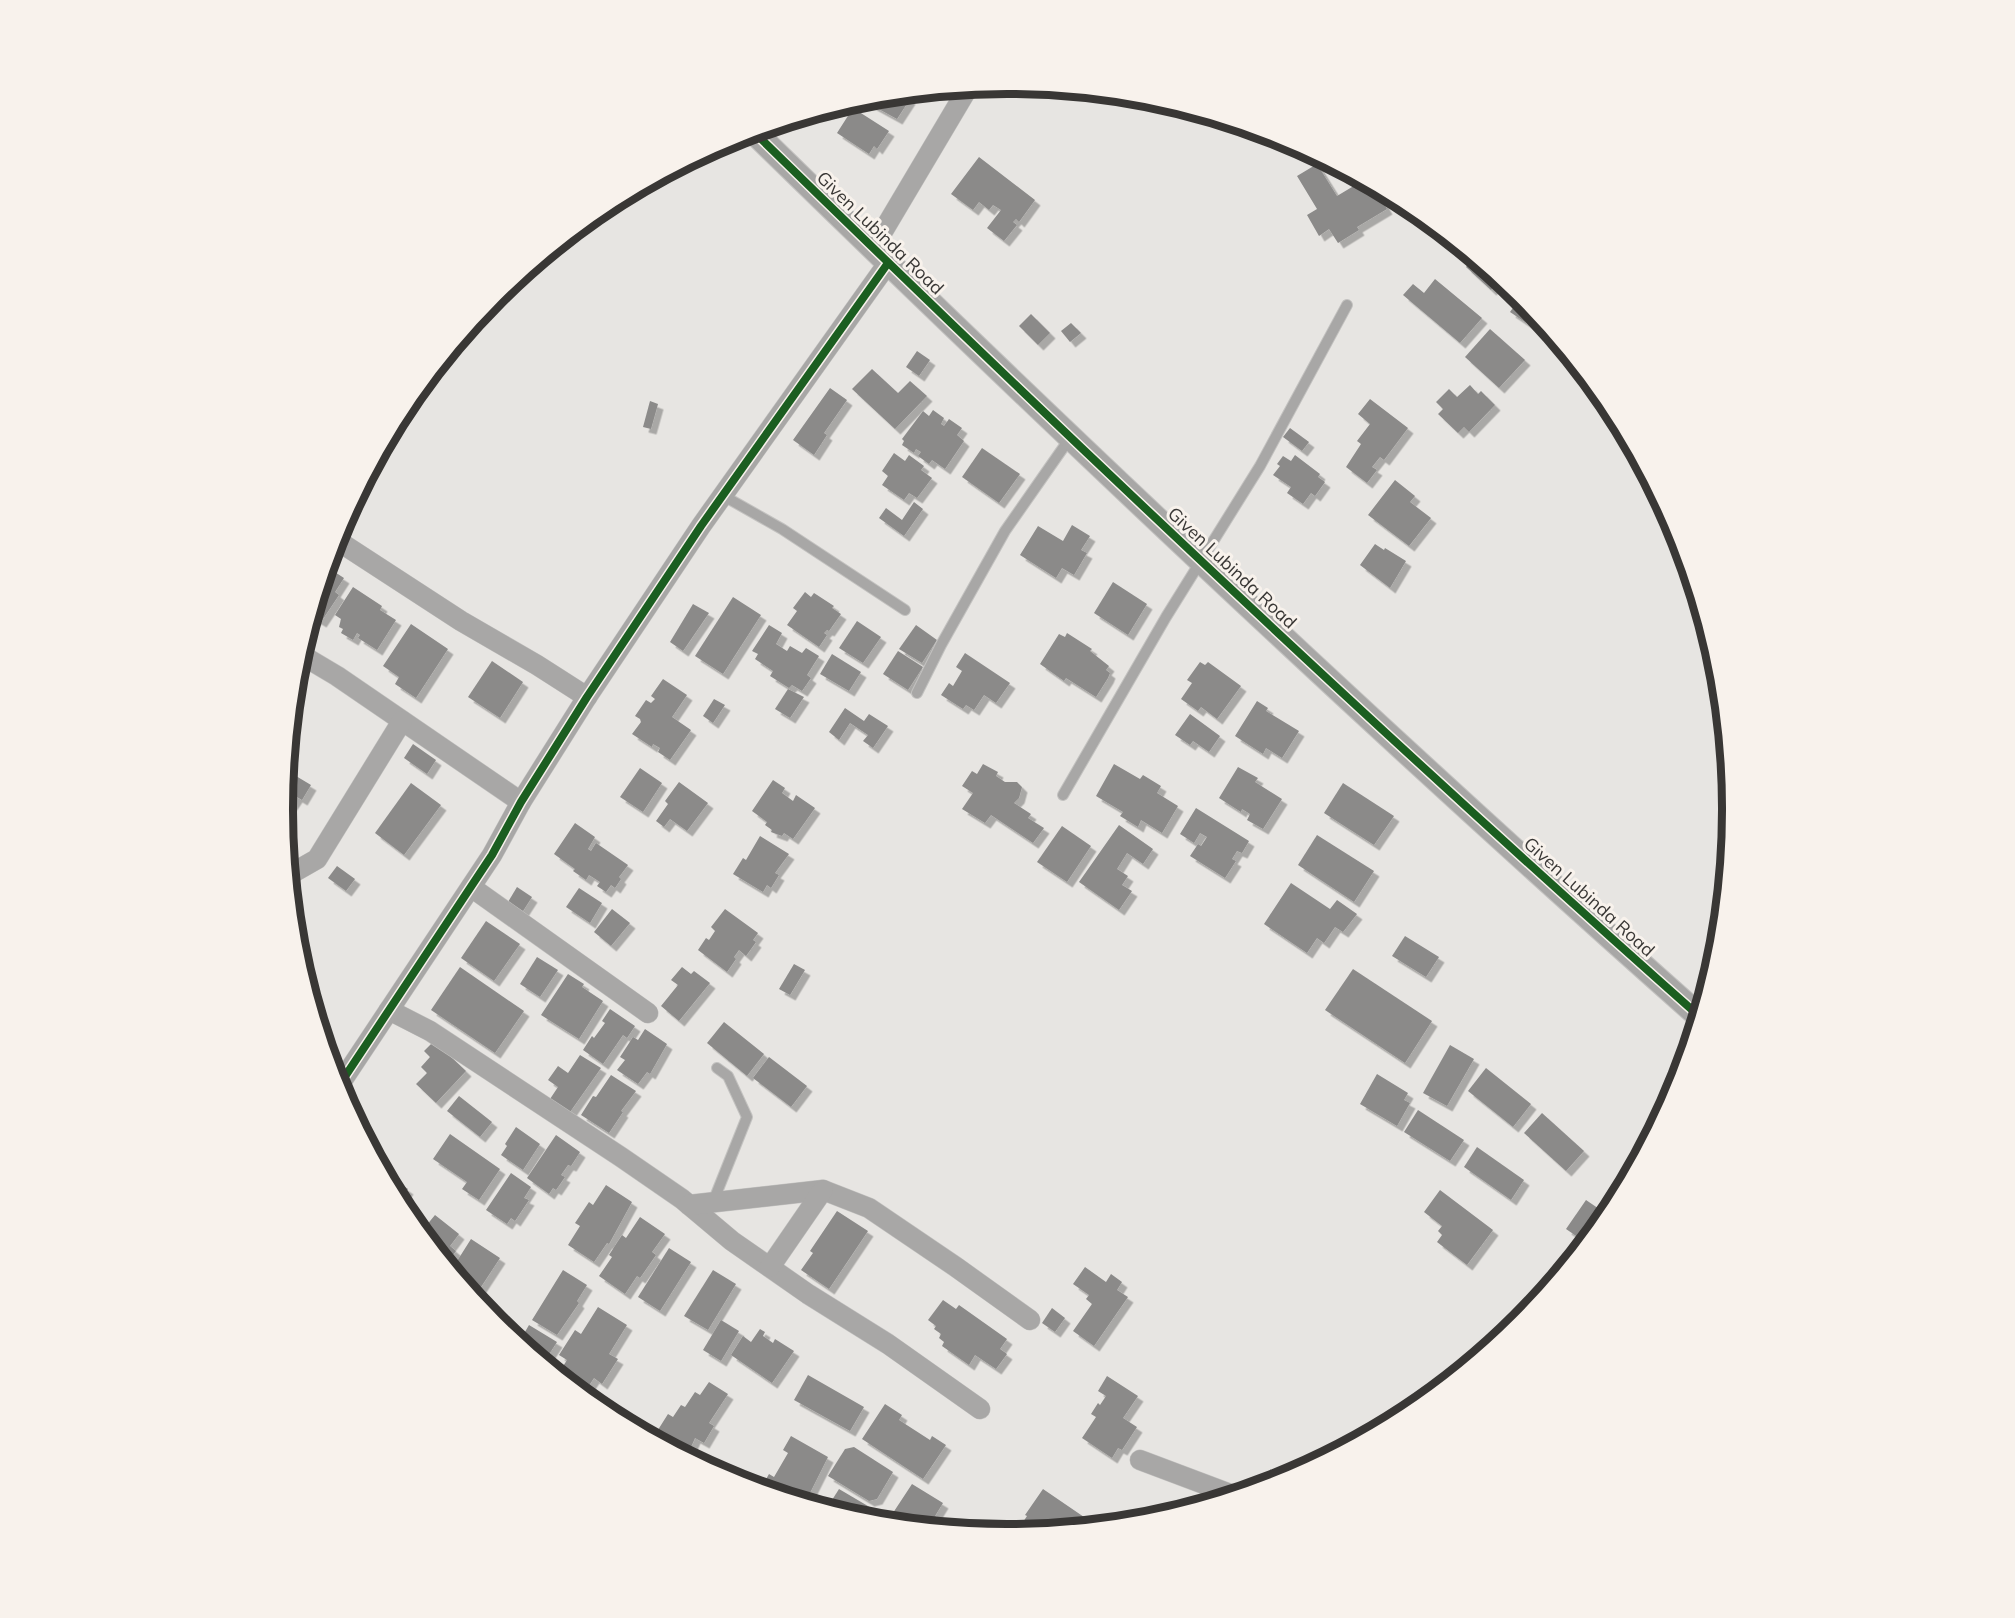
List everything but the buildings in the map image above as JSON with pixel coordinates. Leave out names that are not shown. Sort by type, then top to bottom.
[{"type":"street","points":[[345,1077],[492,855],[521,802],[587,697],[880,256],[964,96]]},
{"type":"street","name":"Given Lubinda Road","points":[[761,139],[1070,438],[1608,936],[1693,1011]]},
{"type":"street","points":[[344,545],[461,621],[587,697]]},
{"type":"street","points":[[309,660],[337,676],[521,802]]},
{"type":"street","points":[[296,871],[317,859],[402,721]]},
{"type":"street","points":[[471,887],[648,1014]]},
{"type":"street","points":[[389,1010],[430,1031],[621,1157],[689,1205],[732,1241],[834,1312],[888,1344],[980,1409]]},
{"type":"street","points":[[689,1205],[824,1190],[869,1208],[1030,1320]]},
{"type":"street","points":[[770,1267],[824,1190]]},
{"type":"street","points":[[1140,1460],[1221,1491]]},
{"type":"lane","points":[[1063,795],[1138,665],[1266,456],[1347,305]]},
{"type":"lane","points":[[917,693],[941,645],[1005,531],[1070,438]]},
{"type":"lane","points":[[722,495],[782,529],[905,610]]},
{"type":"lane","points":[[713,1202],[747,1117],[728,1076],[717,1068]]},
{"type":"cycle path","points":[[761,139],[1221,580],[1458,800],[1693,1011]]},
{"type":"cycle path","points":[[345,1077],[492,855],[521,802],[587,697],[701,526],[888,263]]}]
